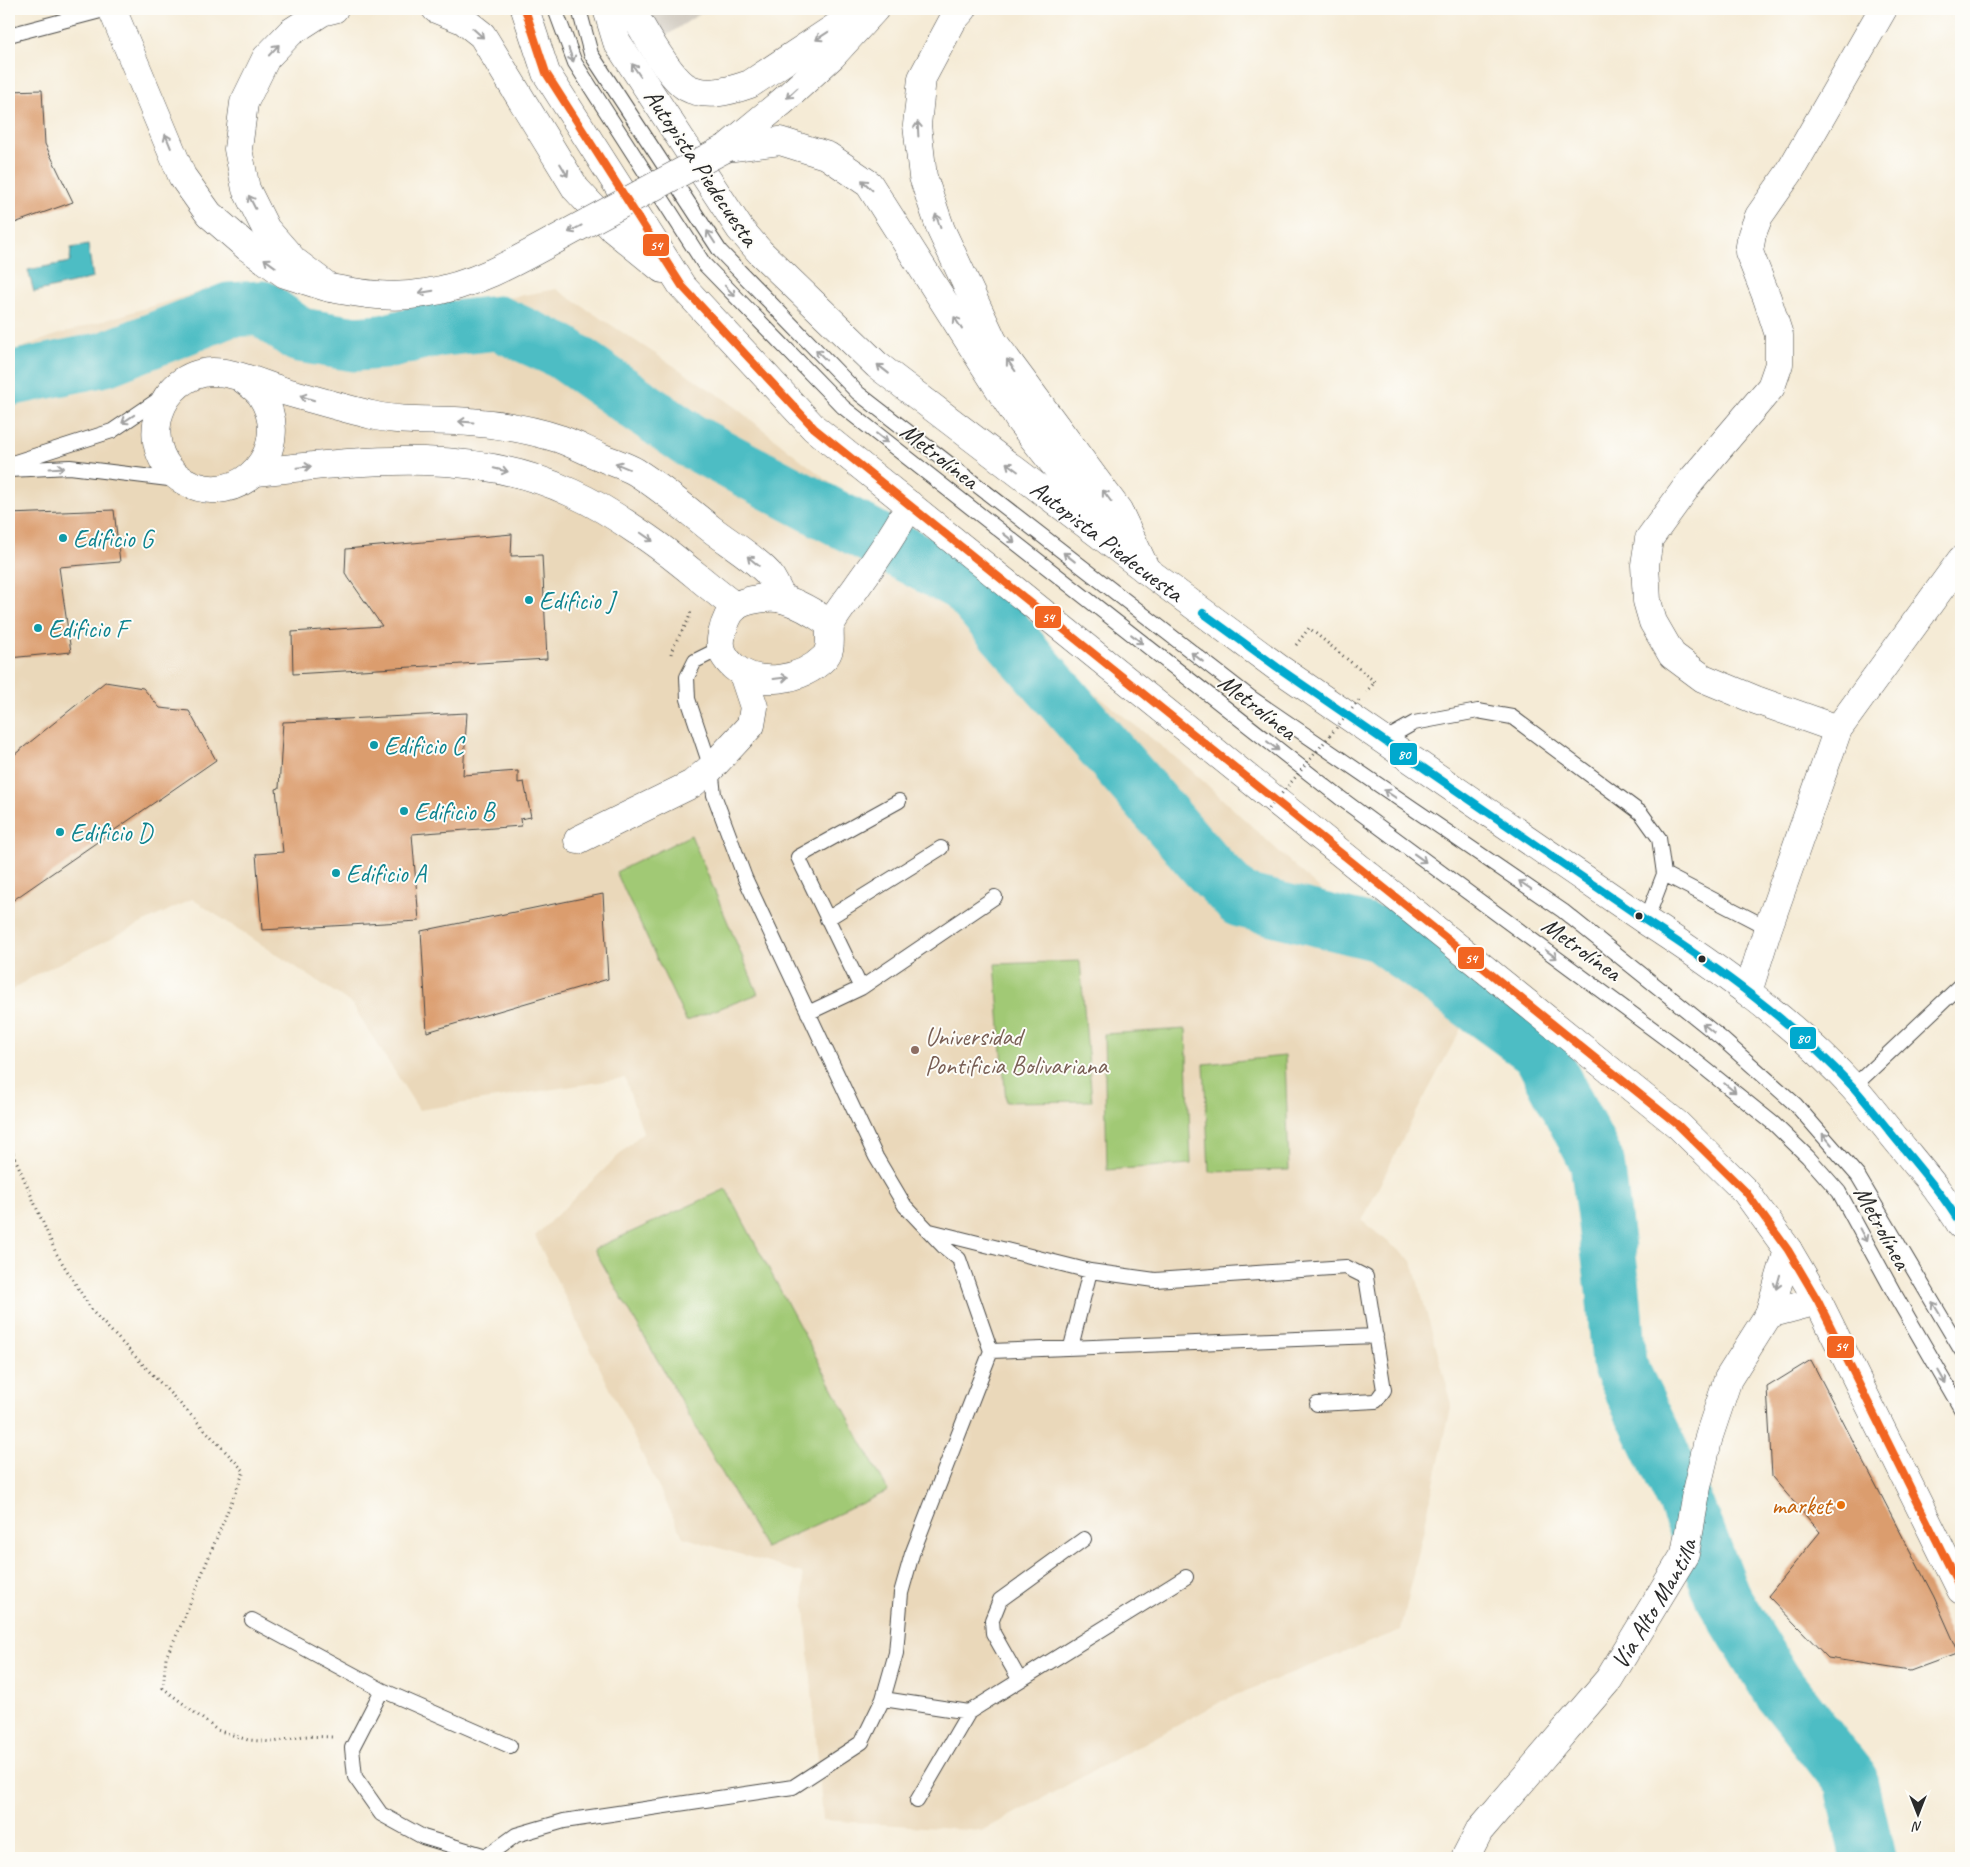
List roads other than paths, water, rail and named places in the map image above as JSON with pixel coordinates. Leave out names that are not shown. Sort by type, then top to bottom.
[{"type":"main road","points":[[112,9],[182,176],[209,214],[247,247],[285,274],[330,288],[377,296],[424,294],[462,284],[497,270],[726,148],[783,101],[825,62],[876,9]]},
{"type":"main road","points":[[330,288],[294,261],[266,229],[246,189],[238,149],[244,103],[266,58],[291,32],[322,12],[334,9]]},
{"type":"main road","points":[[436,9],[463,20],[482,35],[576,189],[613,229],[682,286],[814,428],[1678,1125],[1746,1192],[1788,1250],[1818,1301],[1960,1586]]},
{"type":"main road","points":[[525,9],[546,72],[682,286]]},
{"type":"main road","name":"Autopista Piedecuesta","points":[[607,9],[617,42],[740,229],[760,252],[877,364],[1146,570],[1277,667],[1687,948],[1748,992],[1853,1087],[1944,1197],[1961,1225]]},
{"type":"main road","points":[[631,9],[670,70],[686,87],[708,93],[730,91],[750,84],[863,9]]},
{"type":"main road","points":[[963,9],[953,20],[922,78],[917,125],[923,177],[941,230],[993,340],[1118,510],[1146,570]]},
{"type":"main road","points":[[1838,729],[1756,700],[1703,678],[1672,656],[1653,622],[1647,601],[1644,565],[1649,539],[1692,481],[1770,388],[1779,364],[1779,335],[1749,252],[1752,234],[1759,216],[1789,173],[1883,9]]},
{"type":"main road","points":[[726,148],[780,141],[828,156],[869,184],[1019,420],[1080,497],[1146,570]]},
{"type":"main road","points":[[243,379],[260,393],[270,412],[273,433],[268,454],[256,472],[240,483],[222,488],[202,488],[184,481],[171,470],[162,456],[156,440],[156,423],[160,407],[169,393],[184,379],[204,373],[224,372],[331,405],[384,418],[470,422],[517,429],[559,439],[635,471],[767,572],[782,599]]},
{"type":"main road","points":[[256,472],[352,462],[417,460],[460,462],[534,479],[572,493],[637,530],[677,558],[710,588],[736,607]]},
{"type":"main road","points":[[830,624],[812,612],[782,599],[759,598],[736,607],[725,621],[721,637],[721,648],[725,659],[743,674],[771,680],[792,677],[815,666],[826,656],[831,641],[830,624],[892,535],[910,505]]},
{"type":"main road","points":[[1748,992],[1768,928],[1838,729],[1961,560]]},
{"type":"main road","points":[[578,840],[692,784],[711,768],[750,725],[754,707],[743,674]]},
{"type":"main road","name":"Vía Alto Mantilla","points":[[1465,1858],[1479,1831],[1609,1679],[1685,1554],[1697,1487],[1709,1436],[1728,1379],[1769,1314],[1788,1250]]},
{"type":"main road","points":[[1769,1314],[1818,1301]]},
{"type":"lane","points":[[9,35],[108,9]]},
{"type":"lane","name":"Metrolínea","points":[[555,9],[575,63],[704,264],[843,407],[1332,791],[1692,1058],[1774,1124],[1808,1157],[1839,1192],[1961,1409]]},
{"type":"lane","name":"Metrolínea","points":[[579,9],[591,54],[720,251],[858,393],[1250,697],[1563,911],[1721,1038],[1796,1105],[1858,1176],[1961,1350]]},
{"type":"lane","points":[[9,464],[112,431],[169,393]]},
{"type":"lane","points":[[9,470],[70,467],[184,481]]},
{"type":"lane","points":[[382,1690],[352,1748],[355,1777],[381,1814],[423,1837],[485,1857],[516,1835],[564,1821],[793,1787],[862,1742],[883,1699],[896,1654],[902,1593],[912,1554],[991,1351],[959,1259],[943,1246],[904,1206],[876,1157],[830,1055],[808,1013],[745,878],[714,795],[711,768],[688,699],[687,677],[695,661],[721,648]]},
{"type":"lane","points":[[1384,740],[1414,723],[1478,711],[1512,717],[1641,813],[1659,838],[1664,874],[1646,921]]},
{"type":"lane","points":[[861,988],[798,857],[899,801]]},
{"type":"lane","points":[[827,919],[941,848]]},
{"type":"lane","points":[[1664,874],[1768,928]]},
{"type":"lane","points":[[808,1013],[861,988],[995,898]]},
{"type":"lane","points":[[1853,1087],[1961,985]]},
{"type":"lane","points":[[930,1231],[1090,1271],[1155,1280],[1346,1267],[1366,1277],[1384,1390],[1376,1401],[1317,1404]]},
{"type":"lane","points":[[1071,1347],[1090,1271]]},
{"type":"lane","points":[[991,1351],[1376,1336]]},
{"type":"lane","points":[[1019,1680],[993,1633],[992,1620],[1000,1600],[1084,1539]]},
{"type":"lane","points":[[917,1802],[969,1712],[1186,1577]]},
{"type":"lane","points":[[252,1620],[382,1690],[510,1746]]},
{"type":"lane","points":[[883,1699],[969,1712]]},
{"type":"water","points":[[88,245],[93,278],[34,292],[28,270],[70,262],[71,248]]},
{"type":"waterway","points":[[9,379],[105,359],[229,310],[262,308],[299,335],[355,344],[383,342],[427,331],[498,323],[562,352],[689,440],[965,586],[1205,864],[1240,900],[1379,934],[1539,1051],[1597,1162],[1613,1289],[1619,1364],[1687,1505],[1723,1597],[1777,1686],[1851,1781],[1868,1858]]},
{"type":"place","name":"Edificio G","points":[[63,538]]},
{"type":"place","name":"Edificio J","points":[[529,600]]},
{"type":"place","name":"Edificio F","points":[[38,628]]},
{"type":"place","name":"Edificio C","points":[[374,745]]},
{"type":"place","name":"Edificio B","points":[[404,811]]},
{"type":"place","name":"Edificio D","points":[[60,832]]},
{"type":"place","name":"Edificio A","points":[[336,873]]},
{"type":"place","name":"Universidad Pontificia Bolivariana","points":[[915,1050]]},
{"type":"place","name":"market","points":[[1841,1505]]}]
